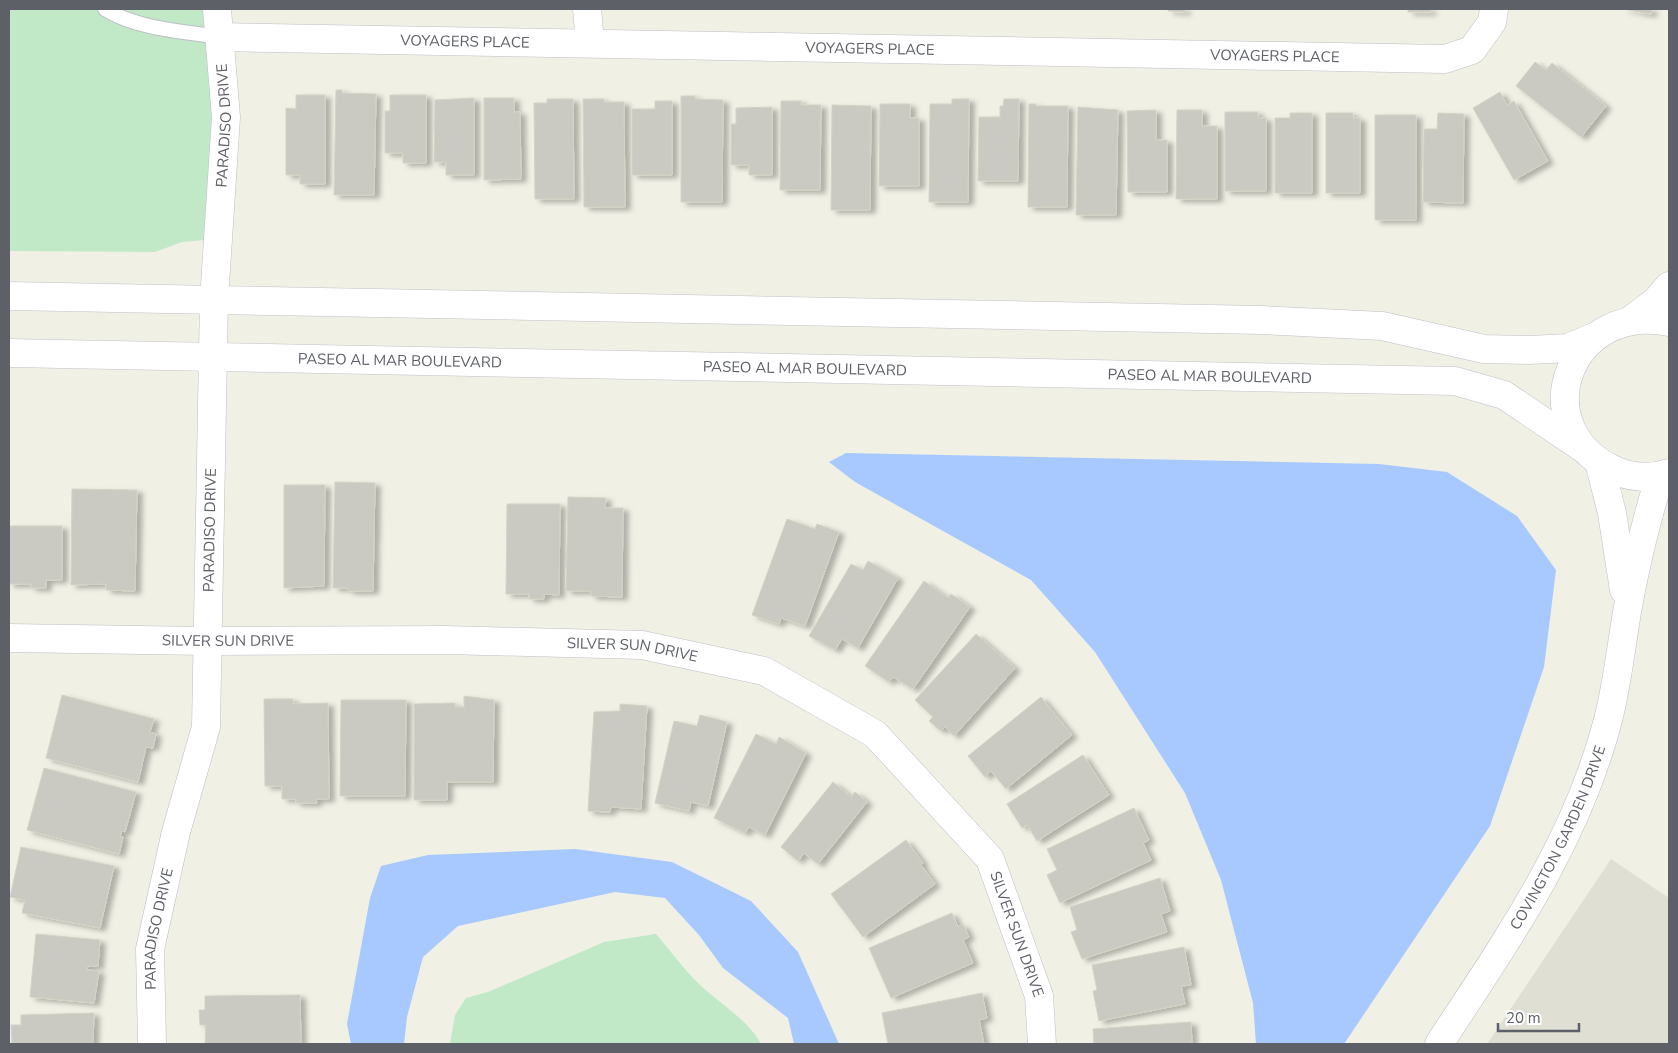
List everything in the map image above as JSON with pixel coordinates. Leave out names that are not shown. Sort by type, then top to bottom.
[{"type":"street","name":"PARADISO DRIVE","points":[[152,1044],[150,949],[176,832],[206,727],[206,642],[214,300],[226,117],[217,9]]},
{"type":"street","points":[[587,9],[590,42]]},
{"type":"street","name":"VOYAGERS PLACE","points":[[219,36],[1445,59],[1472,50],[1492,22],[1494,9]]},
{"type":"street","points":[[1631,320],[1656,301],[1669,286]]},
{"type":"street","points":[[9,296],[1261,320],[1382,326],[1484,349],[1530,350],[1568,348],[1606,329],[1631,320],[1650,319],[1669,322]]},
{"type":"street","name":"COVINGTON GARDEN DRIVE","points":[[1594,336],[1578,355],[1572,366],[1566,390],[1567,415],[1571,427],[1591,456],[1612,513],[1627,611]]},
{"type":"street","name":"PASEO AL MAR BOULEVARD","points":[[9,353],[1455,381],[1504,395],[1591,456],[1618,472],[1638,477],[1664,474]]},
{"type":"street","name":"COVINGTON GARDEN DRIVE","points":[[1439,1044],[1524,914],[1552,865],[1575,816],[1608,720],[1644,527],[1664,474]]},
{"type":"street","name":"SILVER SUN DRIVE","points":[[9,638],[206,642],[446,640],[642,645],[764,671],[875,734],[990,859],[1039,996],[1042,1044]]},
{"type":"lane","points":[[104,9],[116,16],[162,28],[219,36]]},
{"type":"shaded area","points":[[1611,859],[1669,898],[1669,1044],[1487,1044]]},
{"type":"green space","points":[[9,9],[203,9],[212,117],[204,240],[182,242],[155,252],[9,251]]},
{"type":"green space","points":[[656,934],[705,990],[740,1018],[761,1044],[450,1044],[455,1015],[466,998],[488,992],[604,942]]},
{"type":"water","points":[[846,453],[1379,464],[1447,472],[1517,516],[1556,570],[1544,667],[1490,826],[1344,1044],[1256,1044],[1253,1003],[1221,880],[1185,793],[1095,652],[1031,580],[855,482],[829,462]]},
{"type":"water","points":[[575,849],[672,862],[751,901],[798,952],[839,1044],[794,1044],[788,1018],[723,968],[699,935],[665,898],[615,892],[458,926],[423,957],[407,1017],[404,1044],[351,1044],[347,1024],[370,898],[381,866],[428,855]]},
{"type":"building","points":[[1168,9],[1185,9],[1185,12],[1168,11]]},
{"type":"building","points":[[1408,9],[1431,9],[1431,12],[1408,12]]},
{"type":"building","points":[[1623,9],[1652,9],[1651,14]]},
{"type":"building","points":[[1535,62],[1546,70],[1552,63],[1606,106],[1581,137],[1516,86]]},
{"type":"building","points":[[336,90],[342,90],[342,93],[376,94],[374,195],[334,195]]},
{"type":"building","points":[[1500,92],[1507,105],[1514,101],[1548,161],[1514,180],[1473,108]]},
{"type":"building","points":[[296,95],[325,95],[325,184],[300,184],[300,175],[286,175],[286,108],[296,109]]},
{"type":"building","points":[[390,95],[426,95],[426,163],[403,163],[403,153],[385,153],[385,111],[390,111]]},
{"type":"building","points":[[681,96],[695,96],[695,99],[723,100],[722,202],[681,202]]},
{"type":"building","points":[[474,98],[474,175],[446,175],[446,162],[434,162],[435,100]]},
{"type":"building","points":[[484,98],[514,98],[514,112],[520,112],[521,179],[484,180]]},
{"type":"building","points":[[547,99],[573,99],[574,199],[535,199],[534,103],[547,103]]},
{"type":"building","points":[[583,99],[604,99],[604,102],[624,102],[625,207],[584,207]]},
{"type":"building","points":[[952,99],[969,99],[968,202],[929,202],[930,104],[952,104]]},
{"type":"building","points":[[1004,99],[1019,99],[1018,181],[978,181],[979,117],[1000,117],[1000,106],[1003,106]]},
{"type":"building","points":[[655,101],[672,101],[672,175],[632,175],[632,109],[655,109]]},
{"type":"building","points":[[781,101],[801,101],[801,105],[821,105],[820,190],[780,190]]},
{"type":"building","points":[[880,104],[910,104],[910,118],[919,118],[919,186],[879,186]]},
{"type":"building","points":[[1029,104],[1036,104],[1036,106],[1068,106],[1067,207],[1028,207]]},
{"type":"building","points":[[832,105],[871,106],[870,210],[831,210]]},
{"type":"building","points":[[772,107],[772,175],[749,175],[749,165],[731,165],[731,124],[736,124],[736,108]]},
{"type":"building","points":[[1078,107],[1118,110],[1116,215],[1076,215]]},
{"type":"building","points":[[1156,110],[1156,140],[1167,140],[1167,192],[1128,192],[1127,111]]},
{"type":"building","points":[[1177,110],[1202,110],[1202,126],[1217,126],[1217,199],[1176,199]]},
{"type":"building","points":[[1225,112],[1258,112],[1258,118],[1266,118],[1266,191],[1225,191]]},
{"type":"building","points":[[1290,113],[1312,113],[1312,193],[1275,193],[1275,118],[1290,118]]},
{"type":"building","points":[[1326,113],[1353,113],[1353,118],[1360,118],[1360,193],[1326,193]]},
{"type":"building","points":[[1438,113],[1464,114],[1463,203],[1423,202],[1424,129],[1437,129]]},
{"type":"building","points":[[1375,115],[1416,115],[1416,220],[1375,220]]},
{"type":"building","points":[[335,482],[375,483],[373,591],[349,591],[347,588],[333,588]]},
{"type":"building","points":[[284,485],[325,485],[324,586],[284,588]]},
{"type":"building","points":[[72,489],[137,490],[135,591],[106,590],[106,584],[71,585]]},
{"type":"building","points":[[568,497],[606,498],[605,508],[623,508],[622,597],[591,596],[591,591],[566,591]]},
{"type":"building","points":[[507,504],[560,504],[559,595],[544,594],[544,599],[529,599],[529,594],[506,594]]},
{"type":"building","points":[[787,519],[815,529],[817,524],[839,532],[805,626],[781,618],[779,624],[752,615]]},
{"type":"building","points":[[9,526],[62,526],[62,580],[46,580],[46,588],[31,588],[31,584],[9,584]]},
{"type":"building","points":[[868,561],[898,578],[858,648],[842,639],[835,650],[809,636],[851,564],[863,570]]},
{"type":"building","points":[[924,581],[948,598],[951,594],[970,607],[913,689],[893,677],[889,682],[865,666]]},
{"type":"building","points":[[976,634],[1015,668],[954,736],[945,727],[941,731],[929,721],[933,717],[915,700]]},
{"type":"building","points":[[62,695],[154,719],[150,732],[156,734],[153,748],[146,747],[138,782],[46,758]]},
{"type":"building","points":[[464,696],[494,700],[493,782],[447,782],[447,800],[414,800],[414,704],[455,703],[455,707],[464,707]]},
{"type":"building","points":[[1041,697],[1072,735],[1006,789],[991,771],[985,777],[968,756]]},
{"type":"building","points":[[264,699],[293,699],[293,704],[328,703],[329,799],[316,799],[317,803],[296,803],[296,799],[282,799],[282,786],[265,786]]},
{"type":"building","points":[[341,700],[406,700],[405,796],[340,796]]},
{"type":"building","points":[[620,704],[647,706],[641,809],[611,807],[610,812],[588,811],[594,712],[620,711]]},
{"type":"building","points":[[700,715],[727,722],[708,806],[691,802],[689,811],[655,803],[674,721],[697,726]]},
{"type":"building","points":[[756,734],[776,744],[779,737],[806,753],[765,835],[749,827],[745,833],[714,818]]},
{"type":"building","points":[[1083,755],[1109,795],[1037,841],[1027,825],[1022,828],[1007,804]]},
{"type":"building","points":[[44,768],[136,792],[125,832],[122,831],[120,836],[123,837],[119,854],[27,830]]},
{"type":"building","points":[[833,782],[851,797],[855,792],[867,802],[818,864],[804,853],[798,861],[781,847]]},
{"type":"building","points":[[1134,808],[1149,840],[1143,843],[1151,860],[1060,903],[1047,875],[1057,870],[1047,849]]},
{"type":"building","points":[[906,840],[923,863],[921,865],[935,884],[863,937],[831,894]]},
{"type":"building","points":[[21,847],[114,866],[100,928],[22,913],[25,900],[10,897]]},
{"type":"building","points":[[1160,878],[1170,911],[1161,914],[1167,932],[1082,959],[1071,932],[1077,930],[1070,907]]},
{"type":"building","points":[[952,913],[958,927],[963,924],[969,937],[963,940],[973,963],[891,998],[869,948]]},
{"type":"building","points":[[36,934],[100,940],[98,966],[88,966],[87,970],[99,971],[94,1003],[30,997]]},
{"type":"building","points":[[1184,947],[1191,985],[1181,986],[1185,1004],[1099,1021],[1093,991],[1097,990],[1092,965]]},
{"type":"building","points":[[982,993],[987,1018],[979,1020],[984,1044],[888,1044],[882,1013]]},
{"type":"building","points":[[300,995],[301,1044],[205,1044],[206,1025],[200,1025],[199,1010],[205,1010],[205,996]]},
{"type":"building","points":[[94,1013],[93,1044],[12,1044],[11,1025],[21,1025],[21,1015]]},
{"type":"building","points":[[1191,1022],[1192,1044],[1094,1044],[1093,1029]]}]
